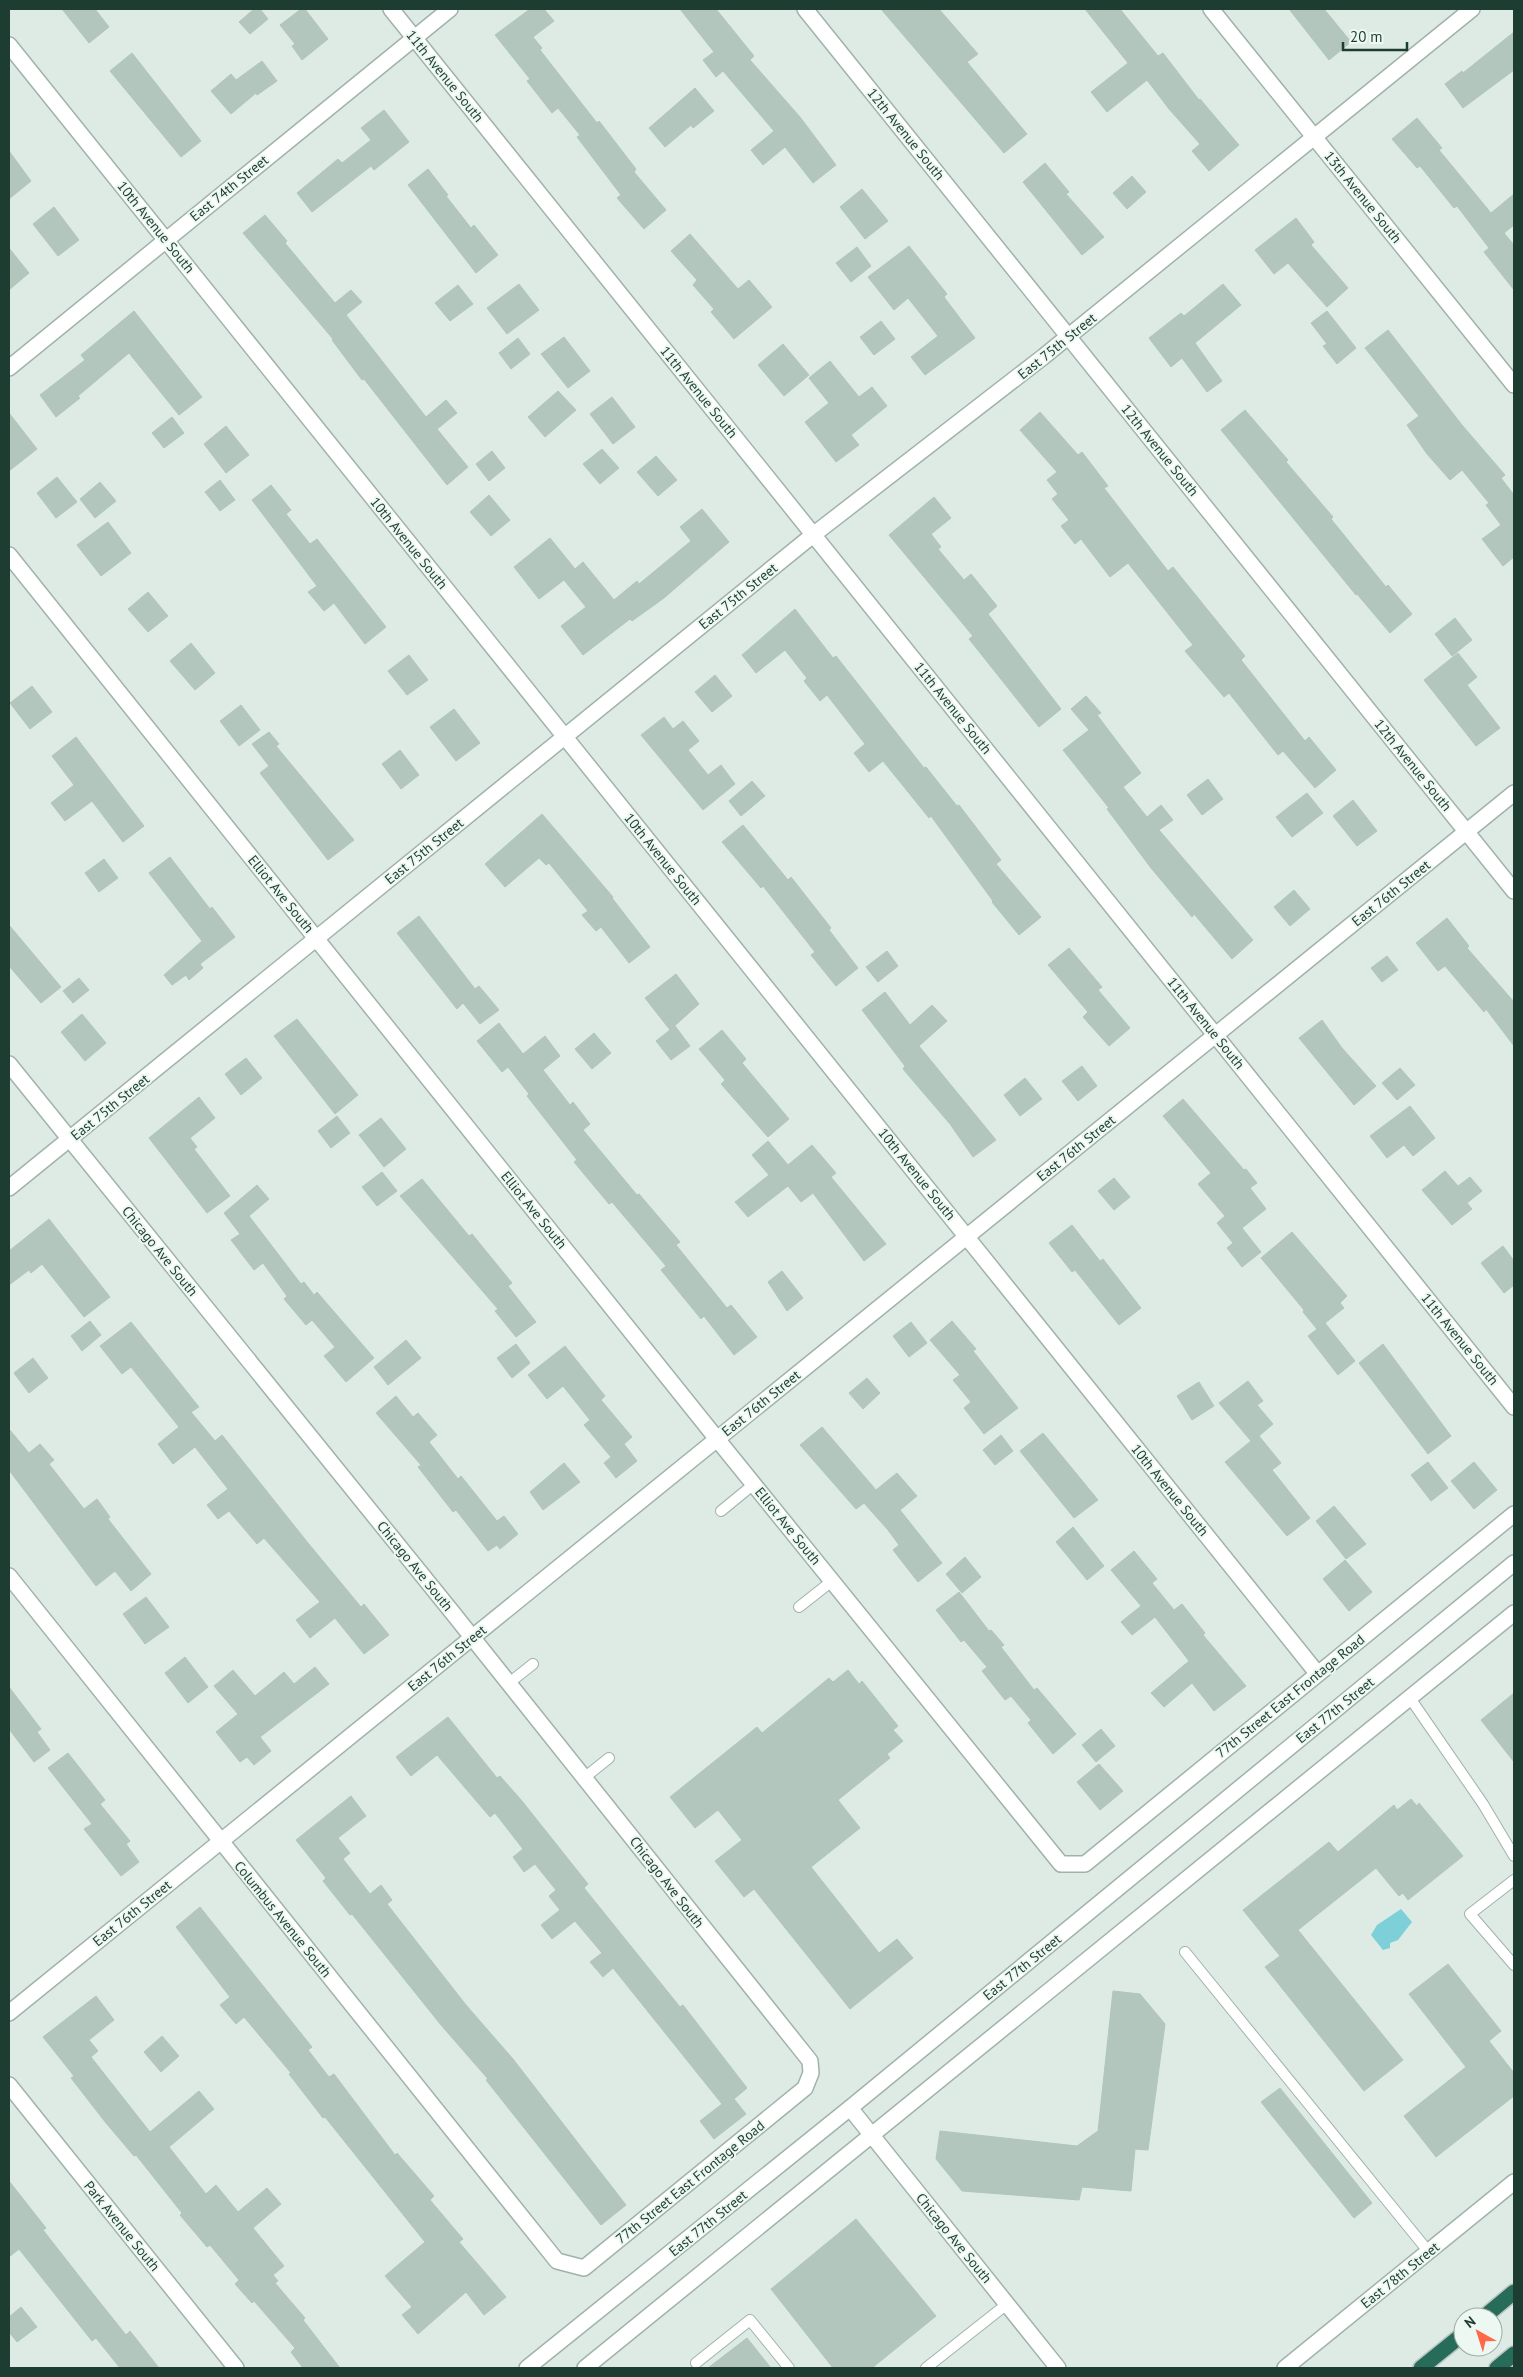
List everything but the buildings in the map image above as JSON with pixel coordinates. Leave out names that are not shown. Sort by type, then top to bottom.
[{"type":"highway","points":[[1496,2307],[1514,2292]]},
{"type":"highway","points":[[1421,2368],[1453,2342]]},
{"type":"highway","points":[[1497,2368],[1514,2354]]},
{"type":"street","name":"11th Avenue South","points":[[391,9],[1514,1407]]},
{"type":"street","name":"East 74th Street","points":[[9,368],[450,9]]},
{"type":"street","name":"12th Avenue South","points":[[805,9],[1514,891]]},
{"type":"street","name":"13th Avenue South","points":[[1211,9],[1514,385]]},
{"type":"street","name":"East 75th Street","points":[[9,1188],[813,535],[1069,336],[1472,9]]},
{"type":"street","name":"10th Avenue South","points":[[9,45],[1317,1673]]},
{"type":"street","name":"Elliot Ave South","points":[[9,555],[717,1439],[1061,1864]]},
{"type":"street","name":"East 76th Street","points":[[9,2013],[1514,793]]},
{"type":"street","name":"Chicago Ave South","points":[[9,1064],[509,1683],[810,2061],[811,2073]]},
{"type":"street","name":"77th Street East Frontage Road","points":[[1061,1864],[1085,1864],[1514,1514]]},
{"type":"street","name":"East 77th Street","points":[[527,2368],[850,2108],[1514,1563]]},
{"type":"street","name":"Columbus Avenue South","points":[[9,1576],[557,2261]]},
{"type":"street","points":[[585,2368],[1514,1614]]},
{"type":"street","name":"77th Street East Frontage Road","points":[[557,2261],[584,2268],[805,2088],[811,2073]]},
{"type":"street","name":"Park Avenue South","points":[[9,2085],[236,2368]]},
{"type":"street","name":"Chicago Ave South","points":[[850,2108],[1058,2368]]},
{"type":"street","name":"East 78th Street","points":[[1285,2368],[1514,2182]]},
{"type":"lane","points":[[721,1511],[754,1484]]},
{"type":"lane","points":[[799,1607],[832,1581]]},
{"type":"lane","points":[[509,1683],[533,1664]]},
{"type":"lane","points":[[1410,1698],[1483,1804],[1514,1856]]},
{"type":"lane","points":[[584,1778],[610,1758]]},
{"type":"lane","points":[[1514,1880],[1470,1914],[1514,1965]]},
{"type":"lane","points":[[1185,1952],[1428,2252]]},
{"type":"lane","points":[[926,2368],[1008,2304]]},
{"type":"lane","points":[[695,2367],[750,2320],[789,2368]]},
{"type":"water","points":[[1401,1909],[1412,1922],[1398,1940],[1390,1943],[1390,1948],[1383,1950],[1371,1935],[1377,1925]]}]
